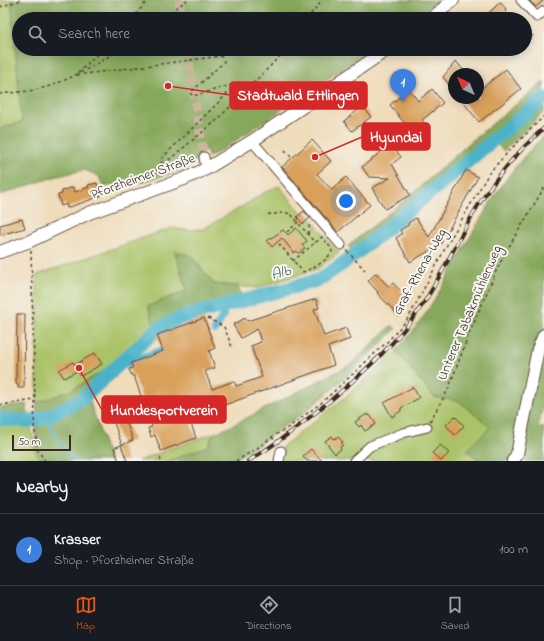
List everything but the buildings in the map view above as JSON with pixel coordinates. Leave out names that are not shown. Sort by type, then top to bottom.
[{"type":"main road","points":[[438,12],[453,0]]},
{"type":"main road","name":"Pforzheimer Straße","points":[[0,252],[30,241],[89,213],[184,179],[205,163],[252,141],[378,56]]},
{"type":"main road","points":[[513,461],[517,454],[538,349],[544,335]]},
{"type":"street","points":[[521,0],[537,17],[544,11]]},
{"type":"street","points":[[252,141],[341,245]]},
{"type":"street","points":[[354,461],[370,446],[403,433],[427,427]]},
{"type":"street","points":[[279,461],[281,451]]},
{"type":"path","points":[[0,7],[21,0]]},
{"type":"path","points":[[138,12],[148,0]]},
{"type":"path","points":[[171,12],[188,0]]},
{"type":"path","points":[[313,12],[322,0]]},
{"type":"path","points":[[77,75],[96,56]]},
{"type":"path","points":[[0,94],[42,88],[77,75],[109,56]]},
{"type":"path","points":[[77,75],[221,56],[224,62],[190,92],[193,96],[230,85],[232,89],[161,159],[162,165]]},
{"type":"path","points":[[132,197],[132,191],[217,120],[279,56]]},
{"type":"path","name":"Graf-Rhena-Weg","points":[[236,461],[259,448],[272,437],[299,419],[354,373],[388,341],[406,321],[448,243],[489,173],[544,116]]},
{"type":"path","points":[[285,150],[292,158]]},
{"type":"path","name":"Unterer Tabakmühlenweg","points":[[427,427],[448,390],[469,334],[497,269],[544,188]]},
{"type":"path","points":[[268,214],[287,212],[291,214],[315,242]]},
{"type":"path","points":[[287,232],[298,222]]},
{"type":"path","points":[[279,244],[293,261],[303,272],[316,267],[326,260],[332,252],[331,248],[322,237],[293,261]]},
{"type":"path","points":[[31,249],[35,400],[34,427],[38,450],[46,461]]},
{"type":"path","points":[[349,254],[365,270]]},
{"type":"path","points":[[208,318],[224,327],[232,347]]},
{"type":"path","points":[[0,405],[35,400]]},
{"type":"green space","points":[[0,0],[11,0],[12,56],[16,56],[22,122],[0,129]]},
{"type":"green space","points":[[11,0],[438,0],[424,12],[12,12]]},
{"type":"green space","points":[[16,56],[362,56],[217,153],[208,157],[207,150],[200,150],[201,158],[182,170],[116,190],[114,185],[103,187],[99,176],[84,170],[54,177],[0,195],[0,129],[22,122]]},
{"type":"green space","points":[[544,82],[544,112],[504,151],[497,144],[360,259],[348,246],[410,196],[476,137]]},
{"type":"green space","points":[[544,136],[544,403],[538,426],[544,428],[544,461],[480,461],[467,450],[490,427],[459,401],[434,397],[396,351],[426,313],[480,220],[509,176],[525,155]]},
{"type":"green space","points":[[279,186],[302,213],[304,211],[339,253],[317,269],[257,288],[214,284],[191,256],[175,252],[187,291],[148,306],[154,325],[111,366],[74,389],[37,403],[37,275],[172,228],[183,230],[203,229],[265,192]]},
{"type":"green space","points":[[175,251],[191,256],[214,284],[238,286],[241,294],[227,302],[154,325],[148,306],[187,291]]},
{"type":"green space","points":[[392,325],[396,329],[328,393],[257,446],[231,461],[169,461],[208,446],[214,433],[227,428],[350,365]]},
{"type":"green space","points":[[396,351],[434,397],[459,401],[490,427],[467,450],[480,461],[269,461],[284,452],[282,447],[348,395]]},
{"type":"green space","points":[[111,366],[116,377],[89,399],[110,461],[42,461],[35,450],[37,403],[74,389]]},
{"type":"green space","points":[[26,404],[31,426],[0,425],[0,407]]},
{"type":"green space","points":[[0,425],[31,426],[35,450],[42,461],[0,461]]},
{"type":"green space","points":[[214,433],[208,446],[169,461],[138,461]]},
{"type":"waterway","name":"Alb","points":[[0,419],[29,421],[46,417],[81,400],[157,329],[180,318],[319,280],[367,245],[544,98]]},
{"type":"waterway","points":[[215,330],[223,316],[222,308]]},
{"type":"waterway","points":[[120,363],[124,364],[163,350]]},
{"type":"waterway","points":[[46,417],[62,448],[76,461]]},
{"type":"tunnel","points":[[179,0],[181,12]]},
{"type":"tunnel","points":[[188,56],[204,157]]},
{"type":"railway","points":[[248,461],[280,440],[331,400],[368,367],[403,331],[423,304],[438,279],[479,204],[501,173],[517,154],[544,128]]},
{"type":"place","name":"Stadtwald Ettlingen","points":[[168,86]]},
{"type":"place","name":"Krasser","points":[[403,102]]},
{"type":"place","name":"Hyundai","points":[[315,157]]},
{"type":"place","name":"Hundesportverein","points":[[79,368]]}]
